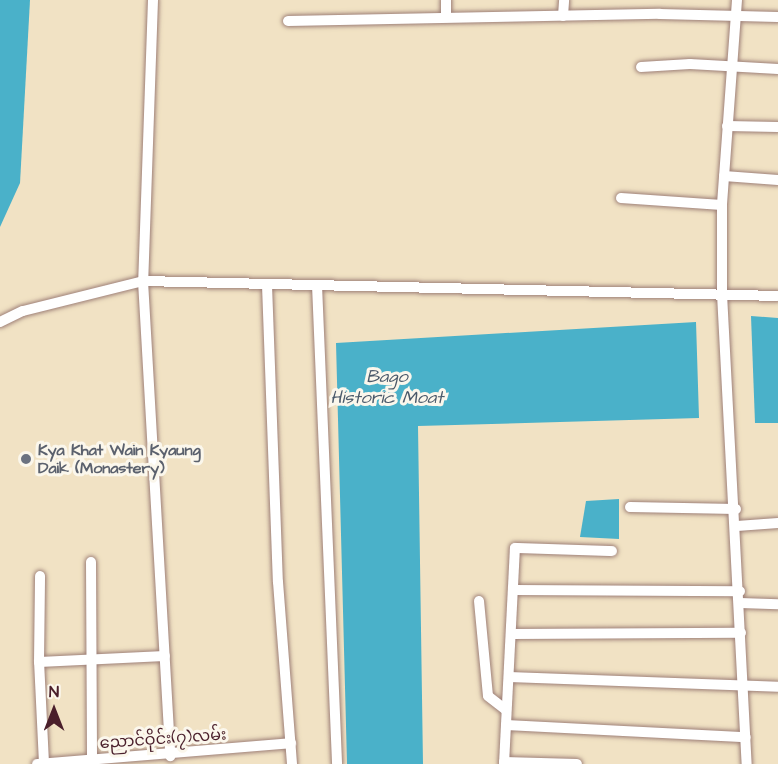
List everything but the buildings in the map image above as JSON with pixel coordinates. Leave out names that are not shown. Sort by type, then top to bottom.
[{"type":"street","points":[[153,0],[143,281],[170,756]]},
{"type":"street","points":[[446,0],[446,16]]},
{"type":"street","points":[[563,16],[564,0]]},
{"type":"street","points":[[737,0],[722,205],[722,294],[737,526],[747,764]]},
{"type":"street","points":[[288,21],[446,16],[735,14],[778,17]]},
{"type":"street","points":[[641,67],[690,64],[778,69]]},
{"type":"street","points":[[727,126],[778,127]]},
{"type":"street","points":[[724,176],[778,180]]},
{"type":"street","points":[[621,198],[722,205]]},
{"type":"street","points":[[0,322],[23,311],[143,281],[778,296]]},
{"type":"street","points":[[267,285],[278,582],[292,764]]},
{"type":"street","points":[[317,285],[338,764]]},
{"type":"street","points":[[630,507],[736,509]]},
{"type":"street","points":[[737,526],[778,523]]},
{"type":"street","points":[[577,764],[504,763],[515,548],[612,551]]},
{"type":"street","points":[[91,562],[92,759]]},
{"type":"street","points":[[40,576],[41,763]]},
{"type":"street","points":[[514,590],[740,597],[778,604]]},
{"type":"street","points":[[479,601],[488,696],[506,710]]},
{"type":"street","points":[[512,634],[741,633]]},
{"type":"street","points":[[39,662],[92,657],[165,656]]},
{"type":"street","points":[[508,677],[778,687]]},
{"type":"street","points":[[506,725],[746,736]]},
{"type":"street","name":"ညောင်ဝိုင်း(၇)လမ်း","points":[[41,763],[170,756],[291,743]]},
{"type":"water","points":[[0,0],[30,0],[20,183],[0,227]]},
{"type":"water","points":[[751,316],[778,318],[778,423],[755,423]]},
{"type":"water","name":"Bago Historic Moat","points":[[696,322],[699,418],[418,426],[423,764],[347,764],[336,343]]},
{"type":"water","points":[[619,499],[619,539],[580,537],[586,501]]},
{"type":"place","name":"Kya Khat Wain Kyaung Daik (Monastery)","points":[[26,459]]}]
